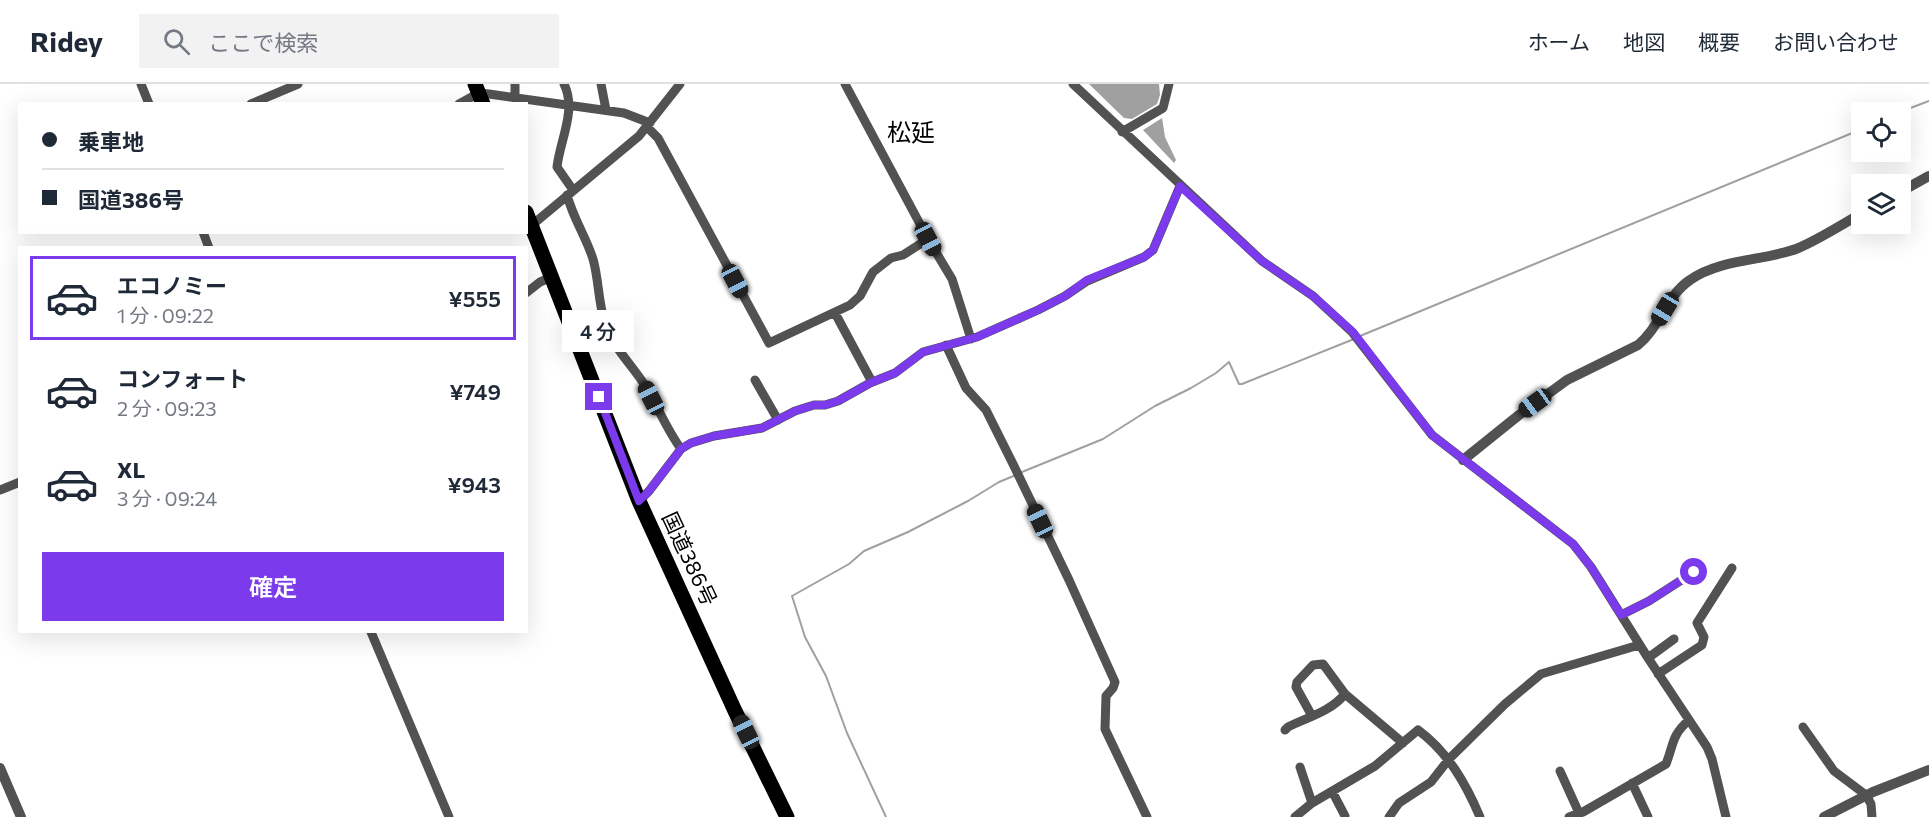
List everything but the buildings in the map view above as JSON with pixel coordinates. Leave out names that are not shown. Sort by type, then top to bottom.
[{"type":"highway","name":"国道386号","points":[[529,218],[639,501],[735,711],[787,817]]},
{"type":"street","points":[[141,84],[148,102]]},
{"type":"street","points":[[256,102],[298,84]]},
{"type":"street","points":[[515,84],[515,98]]},
{"type":"street","points":[[564,84],[569,95],[569,104],[565,137],[557,166],[570,193],[571,209],[592,258],[599,298],[610,335],[643,382],[659,414],[681,449]]},
{"type":"street","points":[[600,84],[606,110]]},
{"type":"street","points":[[529,218],[570,193],[639,136],[680,84]]},
{"type":"street","points":[[845,84],[951,279],[971,339]]},
{"type":"street","points":[[1072,84],[1262,261],[1313,296],[1353,332],[1432,435],[1573,544],[1591,567],[1639,645],[1707,747],[1726,817]]},
{"type":"street","points":[[1122,132],[1164,108],[1169,84]]},
{"type":"street","points":[[463,102],[479,94],[569,104],[624,113],[649,125],[769,343],[850,305],[860,296],[873,272],[891,258],[903,255],[928,239]]},
{"type":"street","points":[[1911,186],[1929,176]]},
{"type":"street","points":[[639,501],[681,449],[691,443],[714,436],[762,428],[795,411],[838,401],[872,382],[895,373],[923,352],[971,339],[1038,310],[1102,273],[1144,257],[1153,250],[1180,186]]},
{"type":"street","points":[[1463,460],[1567,380],[1646,339],[1674,295],[1689,280],[1707,271],[1797,248],[1851,219]]},
{"type":"street","points":[[528,291],[540,282],[552,277]]},
{"type":"street","points":[[835,313],[872,382]]},
{"type":"street","points":[[946,345],[966,388],[986,411],[1013,464],[1115,682],[1106,696],[1106,729],[1148,817]]},
{"type":"street","points":[[755,380],[778,420]]},
{"type":"street","points":[[0,490],[18,483]]},
{"type":"street","points":[[1658,674],[1702,645],[1704,637],[1697,623],[1732,568]]},
{"type":"street","points":[[1621,615],[1649,601],[1694,572]]},
{"type":"street","points":[[371,633],[449,817]]},
{"type":"street","points":[[1648,658],[1674,639]]},
{"type":"street","points":[[1389,817],[1399,803],[1431,782],[1449,759],[1505,704],[1541,674],[1639,645]]},
{"type":"street","points":[[1312,716],[1296,687],[1297,682],[1313,665],[1323,664],[1345,694],[1402,743]]},
{"type":"street","points":[[1286,730],[1288,727],[1322,713],[1345,694]]},
{"type":"street","points":[[1569,817],[1666,764],[1673,738],[1678,729],[1689,720]]},
{"type":"street","points":[[1803,727],[1834,771],[1866,795],[1871,804],[1872,817]]},
{"type":"street","points":[[1299,816],[1312,803],[1375,766],[1418,730],[1435,743],[1449,759],[1480,817]]},
{"type":"street","points":[[1300,767],[1312,803]]},
{"type":"street","points":[[0,768],[21,817]]},
{"type":"street","points":[[1824,817],[1866,795],[1929,770]]},
{"type":"street","points":[[1560,771],[1579,813]]},
{"type":"street","points":[[1632,783],[1648,817]]},
{"type":"street","points":[[1332,791],[1345,816]]},
{"type":"shaded area","points":[[1089,84],[1159,84],[1160,95],[1157,104],[1132,119],[1124,118]]},
{"type":"shaded area","points":[[1162,118],[1165,137],[1176,160],[1174,163],[1143,130]]},
{"type":"waterway","points":[[1911,108],[1929,101]]},
{"type":"waterway","points":[[1360,336],[1851,134]]},
{"type":"waterway","points":[[1022,472],[1103,439],[1155,406],[1216,373],[1229,362],[1239,384],[1242,384],[1354,339]]},
{"type":"waterway","points":[[886,817],[847,733],[826,676],[805,637],[792,596],[849,564],[864,551],[908,532],[1016,475]]},
{"type":"district","name":"松延","points":[[911,133]]},
{"type":"route","points":[[599,397],[639,501],[681,449],[691,443],[714,436],[762,428],[795,411],[838,401],[870,383],[895,373],[923,352],[977,337],[1038,310],[1065,296],[1087,280],[1144,257],[1153,250],[1180,186],[1262,261],[1313,296],[1353,332],[1432,435],[1573,544],[1591,567],[1621,615],[1649,601],[1694,572]]}]
